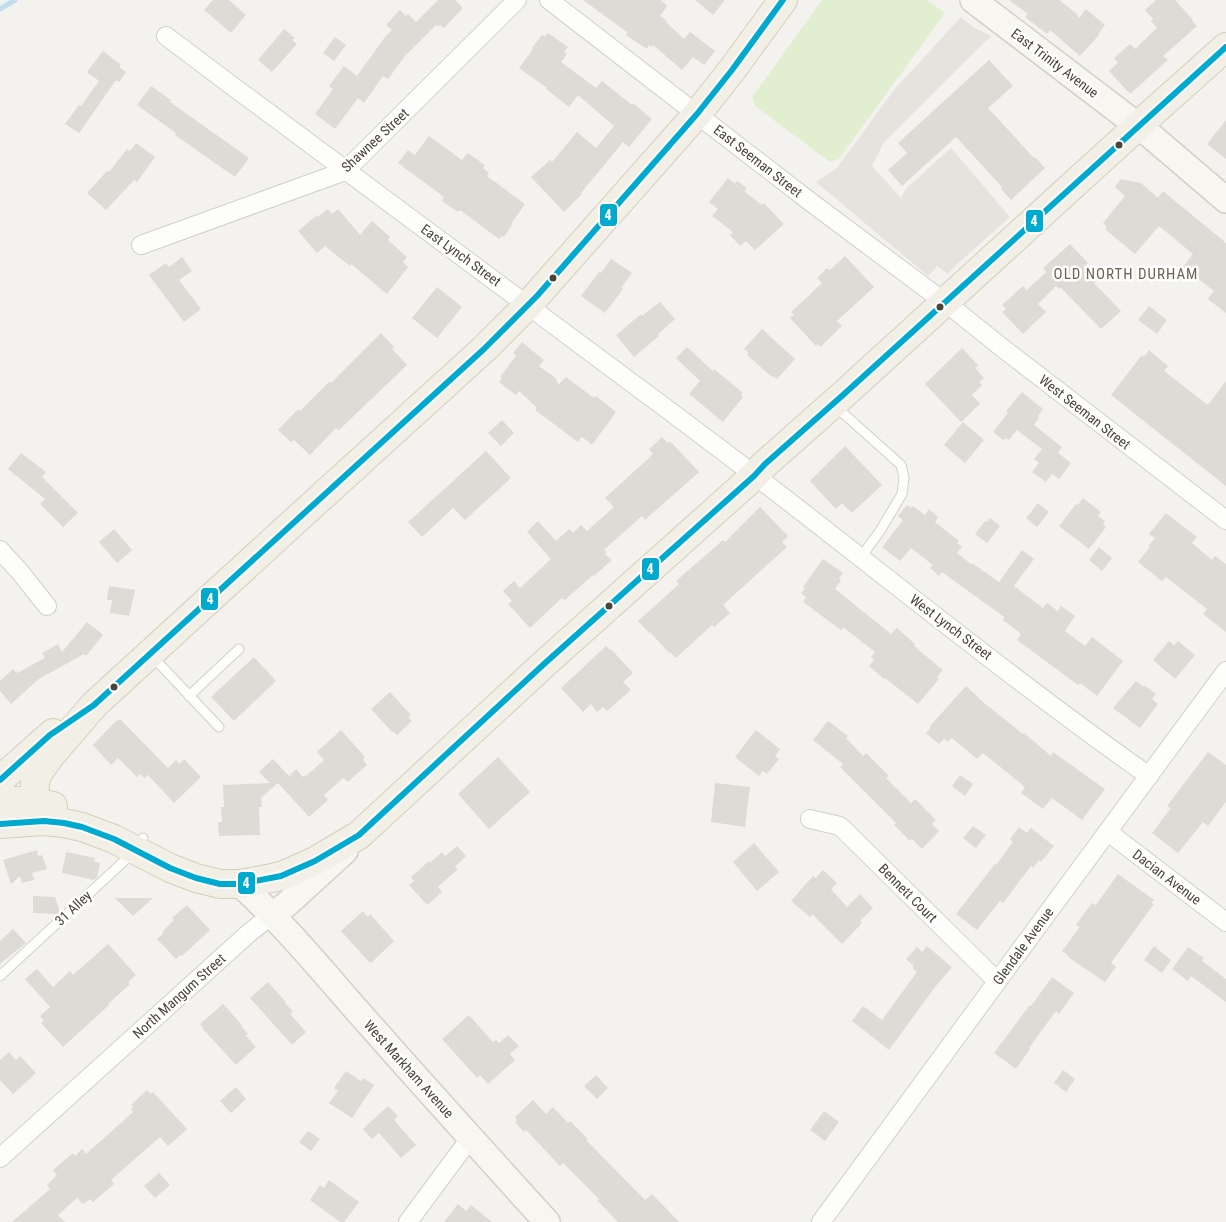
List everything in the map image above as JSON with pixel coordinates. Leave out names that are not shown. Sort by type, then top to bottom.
[{"type":"main road","points":[[39,812],[34,789],[38,773],[94,705],[484,349],[528,305],[697,114],[783,0]]},
{"type":"main road","name":"North Mangum Street","points":[[240,884],[281,876],[315,861],[359,835],[544,664],[1226,47]]},
{"type":"main road","points":[[0,780],[50,735],[94,705]]},
{"type":"main road","points":[[0,800],[39,812],[90,814],[118,825],[139,844],[224,873],[240,884]]},
{"type":"main road","points":[[0,824],[39,812]]},
{"type":"street","name":"Shawnee Street","points":[[141,245],[345,171],[517,0]]},
{"type":"street","name":"East Seeman Street","points":[[550,0],[808,200],[944,302]]},
{"type":"street","name":"East Trinity Avenue","points":[[972,0],[1138,126],[1226,200]]},
{"type":"street","name":"East Lynch Street","points":[[166,36],[345,171],[528,305],[754,476]]},
{"type":"street","name":"West Seeman Street","points":[[944,302],[1226,520]]},
{"type":"street","name":"West Lynch Street","points":[[754,476],[1148,776]]},
{"type":"street","points":[[0,550],[47,606]]},
{"type":"street","name":"Glendale Avenue","points":[[821,1222],[1046,913],[1226,671]]},
{"type":"street","name":"Bennett Court","points":[[810,820],[840,826],[997,981]]},
{"type":"street","name":"Dacian Avenue","points":[[1108,832],[1226,922]]},
{"type":"street","name":"North Mangum Street","points":[[0,1158],[249,934],[287,904],[332,864],[359,835]]},
{"type":"street","name":"West Markham Avenue","points":[[240,884],[272,915],[548,1222]]},
{"type":"street","points":[[408,1222],[471,1138]]},
{"type":"lane","points":[[833,404],[901,466],[904,477],[902,494],[880,531],[860,557]]},
{"type":"lane","points":[[189,696],[239,649]]},
{"type":"lane","points":[[150,654],[219,727]]},
{"type":"lane","name":"31 Alley","points":[[0,976],[139,844]]},
{"type":"green space","points":[[822,0],[927,0],[945,13],[839,159],[830,162],[755,106],[752,97]]},
{"type":"shaded area","points":[[961,17],[973,27],[991,36],[884,142],[872,166],[901,198],[906,189],[951,148],[1010,217],[948,274],[937,266],[928,276],[816,182],[837,168],[894,90]]},
{"type":"building","points":[[213,0],[229,0],[246,15],[231,33],[204,10]]},
{"type":"building","points":[[438,0],[455,0],[463,8],[444,28],[436,25],[405,56],[388,79],[383,76],[364,103],[358,98],[335,129],[315,114],[333,89],[329,86],[344,66],[357,76],[392,30],[386,25],[400,10],[406,16],[408,14],[416,22]]},
{"type":"building","points":[[583,0],[661,0],[667,6],[660,16],[684,39],[690,32],[715,51],[704,65],[693,57],[682,70],[653,45],[652,47],[649,45],[647,49],[626,35],[628,33]]},
{"type":"building","points":[[695,0],[725,0],[713,15]]},
{"type":"building","points":[[1009,0],[1059,0],[1076,13],[1079,18],[1086,9],[1105,25],[1099,35],[1080,56],[1050,30],[1047,34],[1025,17],[1028,14]]},
{"type":"building","points":[[1156,0],[1175,0],[1197,26],[1163,56],[1168,60],[1130,94],[1109,71],[1118,63],[1114,58],[1130,44],[1135,49],[1157,28],[1151,21],[1153,19],[1145,10]]},
{"type":"building","points":[[284,29],[295,38],[292,40],[297,44],[272,72],[258,60]]},
{"type":"building","points":[[548,33],[568,47],[564,52],[567,54],[561,62],[596,88],[602,81],[652,119],[629,147],[623,142],[582,194],[564,212],[531,177],[550,160],[552,162],[577,132],[596,148],[614,126],[578,95],[569,107],[519,68],[542,35],[545,37]]},
{"type":"building","points":[[335,37],[346,45],[334,61],[323,53]]},
{"type":"building","points":[[103,51],[121,65],[119,67],[126,72],[119,82],[116,80],[79,133],[65,124],[99,81],[87,72]]},
{"type":"building","points":[[989,60],[1013,86],[988,108],[1045,168],[1011,200],[1001,189],[1002,187],[956,137],[902,186],[888,170],[907,153],[898,143]]},
{"type":"building","points":[[151,86],[171,100],[170,102],[249,158],[235,177],[175,135],[176,133],[137,105]]},
{"type":"building","points":[[1226,120],[1226,159],[1207,144]]},
{"type":"building","points":[[429,136],[462,160],[468,153],[485,165],[483,168],[489,173],[487,176],[525,204],[504,237],[502,236],[499,239],[460,210],[458,212],[442,201],[444,197],[398,163],[408,150],[415,155]]},
{"type":"building","points":[[136,143],[155,157],[137,182],[134,180],[106,210],[87,193],[107,171],[109,172],[127,149],[130,151]]},
{"type":"building","points":[[728,178],[735,184],[737,181],[747,188],[744,191],[762,205],[764,203],[784,224],[755,250],[746,241],[740,246],[730,235],[733,232],[712,216],[718,209],[709,202]]},
{"type":"building","points":[[1121,179],[1141,183],[1158,198],[1163,191],[1226,243],[1226,313],[1208,299],[1214,291],[1183,267],[1193,254],[1159,226],[1135,254],[1105,229],[1107,227],[1103,223],[1125,196],[1115,187]]},
{"type":"building","points":[[328,209],[332,214],[338,209],[360,235],[372,221],[390,237],[388,240],[407,257],[403,262],[408,267],[387,294],[351,264],[350,266],[325,246],[317,253],[298,231],[317,215],[318,217]]},
{"type":"building","points":[[1070,244],[1088,263],[1083,267],[1096,282],[1094,283],[1121,311],[1101,329],[1061,288],[1059,289],[1056,286],[1038,304],[1046,312],[1023,334],[1002,312],[1006,309],[1002,305],[1023,286],[1027,290],[1046,272],[1043,268]]},
{"type":"building","points":[[845,256],[874,287],[837,321],[842,326],[820,347],[818,344],[816,346],[790,318],[794,315],[791,312],[822,283],[817,278],[827,268],[830,270]]},
{"type":"building","points":[[182,257],[192,271],[179,280],[201,309],[184,322],[149,275],[166,263],[169,267]]},
{"type":"building","points":[[611,259],[632,273],[605,313],[581,296]]},
{"type":"building","points":[[437,287],[462,307],[437,338],[412,318]]},
{"type":"building","points":[[660,302],[675,319],[658,334],[659,336],[634,357],[616,335],[641,314],[642,316]]},
{"type":"building","points":[[1149,306],[1167,320],[1157,334],[1138,320]]},
{"type":"building","points":[[762,329],[795,359],[777,379],[772,377],[747,355],[749,353],[744,349]]},
{"type":"building","points":[[381,333],[394,347],[392,349],[407,365],[339,430],[336,428],[310,455],[294,440],[291,442],[278,430],[298,409],[300,411],[329,382],[331,383]]},
{"type":"building","points":[[522,342],[544,360],[539,366],[557,379],[556,381],[559,384],[566,377],[594,398],[596,396],[616,412],[592,445],[582,437],[578,442],[535,410],[537,408],[519,391],[516,395],[499,382],[502,378],[500,377],[516,356],[513,353]]},
{"type":"building","points":[[687,347],[713,371],[714,369],[743,393],[741,395],[743,397],[723,422],[689,394],[700,381],[676,358]]},
{"type":"building","points":[[962,348],[978,365],[975,368],[984,378],[979,382],[982,385],[972,395],[980,404],[961,422],[925,384]]},
{"type":"building","points":[[1149,350],[1168,366],[1164,371],[1208,405],[1226,381],[1226,486],[1111,395],[1142,355],[1144,357]]},
{"type":"building","points":[[1022,392],[1043,409],[1034,425],[1062,447],[1058,453],[1071,463],[1059,479],[1052,474],[1046,482],[1032,472],[1039,463],[1034,459],[1042,449],[1017,430],[1009,440],[1006,438],[1004,441],[993,432],[1008,413],[1006,411]]},
{"type":"building","points":[[502,420],[514,433],[501,446],[488,433]]},
{"type":"building","points":[[963,422],[984,440],[965,463],[944,445]]},
{"type":"building","points":[[662,437],[668,443],[670,441],[699,472],[645,520],[642,516],[604,550],[607,552],[605,554],[612,560],[564,601],[562,598],[530,628],[508,604],[512,601],[503,591],[514,581],[520,588],[551,559],[527,532],[538,521],[556,541],[569,529],[573,533],[581,525],[587,531],[614,507],[605,498],[653,454],[649,449]]},
{"type":"building","points":[[845,446],[882,485],[852,513],[842,503],[836,509],[810,481]]},
{"type":"building","points":[[486,451],[511,478],[465,520],[453,508],[422,537],[408,522]]},
{"type":"building","points":[[21,453],[46,472],[42,477],[78,513],[63,527],[40,504],[45,499],[8,469]]},
{"type":"building","points":[[1083,498],[1101,512],[1098,516],[1105,521],[1103,525],[1106,527],[1089,549],[1059,526]]},
{"type":"building","points":[[1038,503],[1049,512],[1037,527],[1026,518]]},
{"type":"building","points":[[907,505],[911,508],[913,506],[925,515],[929,509],[938,517],[935,522],[959,541],[957,543],[962,547],[957,553],[999,582],[1022,550],[1034,559],[1014,586],[1043,608],[1047,603],[1058,611],[1061,606],[1075,616],[1065,631],[1085,646],[1092,637],[1123,661],[1097,696],[1080,683],[1078,685],[1017,640],[1021,634],[1003,620],[1004,617],[942,572],[939,576],[930,568],[933,565],[911,548],[900,561],[882,547],[903,520],[898,516]]},
{"type":"building","points":[[760,507],[788,536],[782,542],[787,547],[723,605],[730,613],[714,627],[712,625],[676,658],[638,621],[679,584],[676,581],[723,540],[725,542]]},
{"type":"building","points":[[1166,513],[1197,537],[1192,543],[1212,560],[1215,556],[1226,564],[1226,632],[1203,614],[1207,609],[1166,577],[1162,581],[1138,562],[1155,538],[1149,534]]},
{"type":"building","points":[[990,518],[1000,526],[987,543],[975,534],[985,521],[987,522]]},
{"type":"building","points":[[114,529],[132,550],[117,563],[99,542]]},
{"type":"building","points":[[1099,547],[1112,558],[1102,571],[1089,560]]},
{"type":"building","points":[[823,559],[843,573],[835,589],[891,634],[897,628],[915,644],[914,646],[943,670],[937,677],[939,679],[918,704],[869,666],[874,660],[871,657],[875,652],[843,627],[841,630],[803,602],[806,597],[801,593],[805,588],[803,587]]},
{"type":"building","points":[[109,586],[135,590],[129,616],[110,613],[112,600],[107,600]]},
{"type":"building","points":[[87,622],[103,635],[86,656],[84,654],[39,679],[11,704],[0,691],[0,681],[13,669],[17,673],[45,658],[42,653],[58,644],[62,652]]},
{"type":"building","points":[[1169,641],[1174,645],[1178,641],[1195,655],[1175,679],[1153,660]]},
{"type":"building","points":[[606,646],[633,673],[623,682],[631,690],[607,711],[603,707],[597,712],[591,704],[583,712],[561,688]]},
{"type":"building","points":[[254,657],[276,681],[234,721],[211,697]]},
{"type":"building","points":[[1136,681],[1156,694],[1152,699],[1158,704],[1140,728],[1113,708]]},
{"type":"building","points":[[966,686],[983,702],[1051,756],[1053,752],[1105,789],[1082,820],[1052,798],[1043,809],[1021,793],[1025,787],[983,753],[977,759],[952,738],[948,742],[944,739],[939,744],[926,733]]},
{"type":"building","points":[[390,692],[411,715],[408,717],[412,721],[397,735],[371,709]]},
{"type":"building","points":[[120,719],[168,768],[176,760],[179,764],[184,759],[201,777],[174,803],[148,775],[144,778],[140,774],[137,777],[118,758],[111,765],[93,745]]},
{"type":"building","points":[[828,721],[848,736],[846,738],[863,756],[866,753],[889,776],[886,778],[911,803],[915,799],[936,820],[932,824],[939,831],[922,849],[912,839],[910,841],[894,825],[896,823],[840,767],[843,764],[813,740]]},
{"type":"building","points":[[341,730],[365,757],[363,760],[367,765],[348,782],[343,778],[324,795],[328,800],[309,817],[278,783],[261,798],[262,807],[259,807],[260,835],[219,836],[218,822],[222,822],[221,807],[224,807],[223,785],[270,783],[259,772],[273,759],[289,776],[296,769],[303,777],[306,776],[324,760],[317,752]]},
{"type":"building","points":[[756,730],[780,749],[775,756],[779,759],[767,774],[763,771],[759,776],[735,757]]},
{"type":"building","points":[[1208,752],[1226,765],[1226,802],[1208,826],[1203,822],[1178,853],[1152,833],[1171,808],[1167,806]]},
{"type":"building","points":[[498,757],[530,792],[489,829],[458,794]]},
{"type":"building","points":[[960,775],[973,784],[965,796],[952,786]]},
{"type":"building","points":[[715,783],[750,787],[745,827],[711,822]]},
{"type":"building","points":[[973,826],[986,835],[976,848],[963,838]]},
{"type":"building","points":[[1019,827],[1027,833],[1031,828],[1054,846],[1041,862],[1039,860],[1033,868],[1031,866],[1003,903],[1000,901],[977,930],[956,914],[1013,842],[1010,839]]},
{"type":"building","points":[[754,843],[779,872],[757,891],[733,862]]},
{"type":"building","points":[[457,846],[466,856],[455,867],[458,869],[438,887],[442,892],[427,905],[409,885],[414,881],[411,877],[442,852],[445,856]]},
{"type":"building","points":[[37,850],[38,856],[42,855],[47,869],[32,873],[34,880],[22,883],[20,876],[11,884],[3,860]]},
{"type":"building","points":[[66,852],[95,858],[94,861],[100,863],[97,877],[94,880],[62,873]]},
{"type":"building","points":[[823,870],[837,883],[831,889],[847,907],[860,894],[873,908],[842,944],[812,914],[810,917],[791,901],[813,876],[816,878]]},
{"type":"building","points":[[1118,874],[1154,900],[1151,903],[1154,904],[1111,963],[1116,967],[1105,982],[1062,951],[1080,927],[1076,925],[1092,903],[1096,905]]},
{"type":"building","points":[[33,896],[55,897],[60,912],[58,914],[33,913]]},
{"type":"building","points":[[115,898],[153,898],[133,916]]},
{"type":"building","points":[[187,905],[210,930],[182,956],[180,955],[176,959],[157,939],[174,920],[172,918]]},
{"type":"building","points":[[363,911],[368,917],[370,914],[394,941],[371,963],[341,931]]},
{"type":"building","points":[[13,929],[26,943],[0,964],[0,941]]},
{"type":"building","points":[[108,944],[136,975],[128,982],[130,984],[109,1005],[63,1047],[41,1023],[44,1021],[40,1016],[50,1007],[25,979],[37,969],[53,987],[70,971],[73,975]]},
{"type":"building","points":[[927,946],[952,967],[889,1050],[852,1021],[863,1006],[882,1020],[917,972],[912,968],[914,966],[906,959],[917,947],[922,952]]},
{"type":"building","points":[[1154,946],[1171,960],[1162,973],[1144,960]]},
{"type":"building","points":[[1188,947],[1204,958],[1202,961],[1226,979],[1226,1002],[1191,976],[1188,981],[1172,969]]},
{"type":"building","points":[[1052,977],[1074,993],[1059,1014],[1056,1011],[1016,1069],[994,1053]]},
{"type":"building","points":[[268,982],[286,1002],[293,1012],[290,1014],[306,1032],[292,1045],[250,998]]},
{"type":"building","points":[[223,1004],[242,1025],[248,1034],[246,1036],[256,1047],[236,1065],[200,1024]]},
{"type":"building","points":[[469,1015],[493,1042],[496,1040],[499,1043],[508,1035],[519,1046],[510,1054],[515,1060],[488,1084],[480,1075],[477,1078],[442,1039]]},
{"type":"building","points":[[9,1052],[16,1060],[20,1056],[36,1073],[13,1094],[0,1080],[0,1060]]},
{"type":"building","points":[[1063,1070],[1075,1079],[1066,1092],[1054,1083]]},
{"type":"building","points":[[346,1071],[361,1081],[363,1078],[374,1085],[352,1118],[329,1103],[338,1091],[334,1088]]},
{"type":"building","points":[[596,1075],[608,1088],[597,1099],[584,1086]]},
{"type":"building","points":[[236,1087],[246,1099],[231,1113],[220,1101]]},
{"type":"building","points":[[147,1090],[151,1094],[153,1092],[187,1129],[168,1146],[160,1137],[111,1180],[114,1184],[93,1202],[90,1199],[83,1204],[77,1198],[58,1215],[65,1222],[12,1222],[50,1189],[47,1185],[57,1175],[53,1170],[73,1153],[75,1156],[82,1149],[86,1154],[133,1112],[131,1105]]},
{"type":"building","points":[[533,1100],[546,1114],[553,1107],[568,1123],[570,1121],[645,1200],[652,1194],[679,1222],[618,1222],[597,1200],[599,1199],[563,1163],[560,1166],[526,1130],[524,1132],[515,1122],[517,1120],[515,1117]]},
{"type":"building","points":[[388,1106],[398,1116],[394,1120],[416,1145],[401,1158],[379,1133],[372,1139],[363,1129]]},
{"type":"building","points":[[824,1111],[839,1122],[825,1141],[810,1130]]},
{"type":"building","points":[[308,1131],[320,1139],[311,1151],[299,1142]]},
{"type":"building","points":[[159,1173],[170,1185],[155,1198],[144,1186]]},
{"type":"building","points":[[329,1180],[359,1202],[344,1222],[340,1222],[310,1200],[320,1185],[324,1188]]},
{"type":"building","points":[[458,1204],[466,1211],[471,1205],[492,1222],[444,1222]]},
{"type":"waterway","points":[[0,9],[15,0]]},
{"type":"transit line","name":"4","points":[[0,780],[50,735],[94,705],[484,349],[537,296],[697,114],[783,0]]},
{"type":"transit line","name":"4","points":[[0,824],[44,821],[82,827],[114,839],[170,868],[196,878],[220,884],[240,884],[281,876],[315,861],[359,835],[544,664],[1226,47]]},
{"type":"district","name":"OLD NORTH DURHAM","points":[[1126,274]]}]
